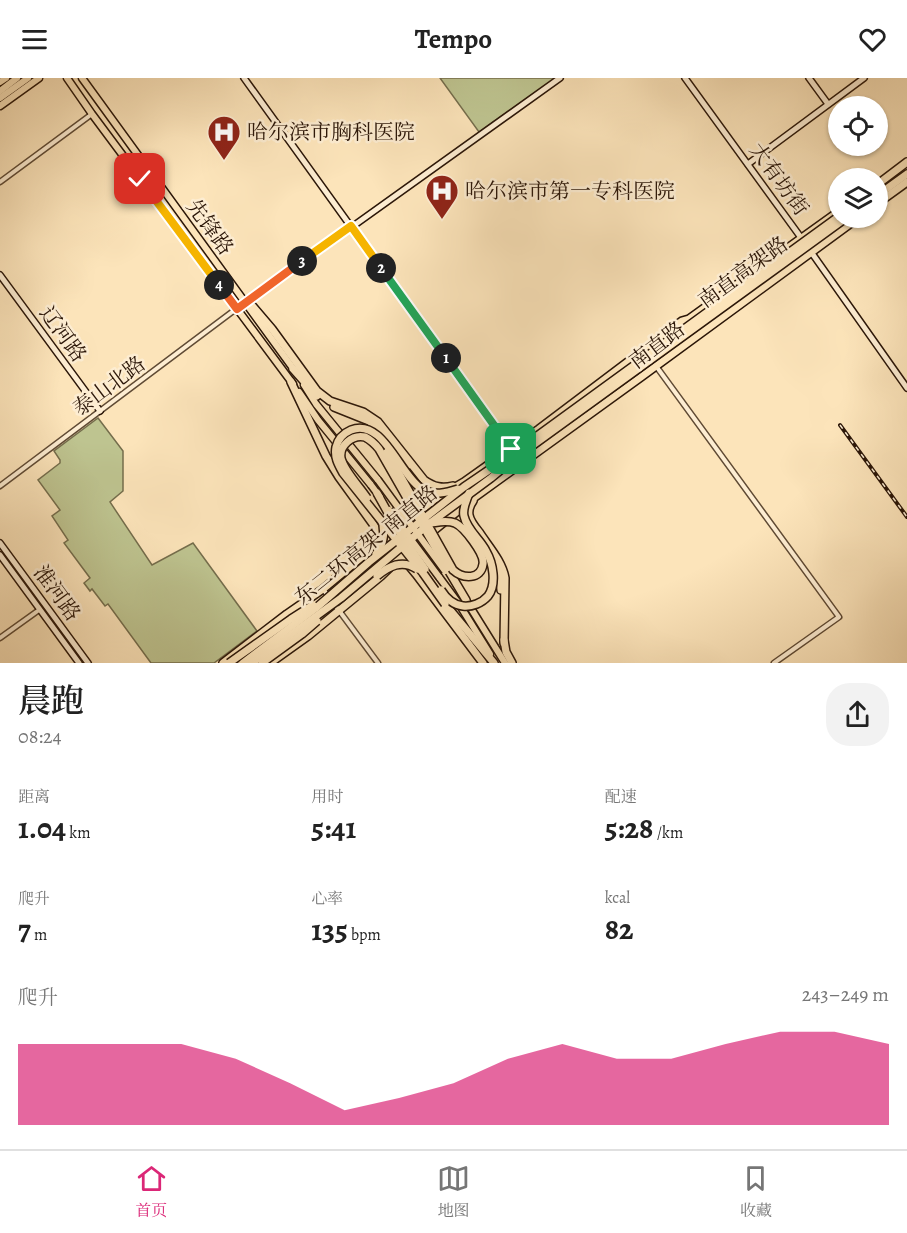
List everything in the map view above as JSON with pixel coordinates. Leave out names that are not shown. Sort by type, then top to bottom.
[{"type":"highway","points":[[888,176],[907,162]]},
{"type":"highway","points":[[888,182],[907,168]]},
{"type":"highway","points":[[888,188],[907,174]]},
{"type":"highway","points":[[888,196],[907,182]]},
{"type":"highway","name":"南直路","points":[[464,484],[512,454],[679,325],[828,220]]},
{"type":"highway","name":"南直高架路","points":[[512,454],[828,224]]},
{"type":"highway","name":"南直高架路","points":[[512,454],[832,228]]},
{"type":"highway","name":"南直路","points":[[472,495],[642,377],[844,228]]},
{"type":"highway","points":[[246,302],[272,329],[321,395],[334,403],[363,412],[378,422],[424,480],[431,485],[445,488],[464,484]]},
{"type":"highway","points":[[485,472],[496,460],[679,325]]},
{"type":"highway","points":[[293,369],[323,402],[369,421],[417,478],[432,492]]},
{"type":"highway","points":[[491,478],[517,463],[630,381],[642,377]]},
{"type":"highway","points":[[291,382],[326,456],[339,477],[382,538],[420,573],[483,663]]},
{"type":"highway","points":[[369,421],[450,566],[462,576],[471,577],[479,572],[484,564],[483,557],[463,529],[452,522],[430,523]]},
{"type":"highway","points":[[464,484],[443,493],[420,488],[380,438],[370,430],[357,428],[351,430],[338,442],[335,454],[343,473],[420,573],[495,663]]},
{"type":"highway","points":[[369,562],[380,548],[384,533],[377,511],[345,467],[341,456],[345,443],[354,437],[364,437],[379,449],[446,570],[466,600]]},
{"type":"highway","name":"东二环高架-南直路","points":[[243,663],[335,592],[464,484],[512,454]]},
{"type":"highway","name":"东二环高架-南直路","points":[[252,663],[341,598],[430,523],[472,495],[512,454]]},
{"type":"highway","points":[[223,663],[323,589],[382,538],[435,500],[464,484]]},
{"type":"highway","points":[[377,493],[398,529],[445,596],[452,602],[465,606],[474,605],[487,596],[493,579],[487,552]]},
{"type":"highway","points":[[472,495],[464,511],[465,520],[495,563],[500,577],[500,616],[504,643],[513,663]]},
{"type":"highway","points":[[270,663],[308,636],[472,495]]},
{"type":"highway","points":[[472,495],[469,515],[471,521],[504,571],[504,643]]},
{"type":"highway","points":[[379,576],[387,568],[400,564],[410,565],[420,573]]},
{"type":"highway","points":[[229,663],[291,619],[335,592]]},
{"type":"highway","points":[[262,663],[302,634],[341,598]]},
{"type":"main road","points":[[0,82],[6,78]]},
{"type":"main road","points":[[0,91],[17,78]]},
{"type":"main road","points":[[0,98],[28,78]]},
{"type":"main road","points":[[0,106],[39,78]]},
{"type":"main road","points":[[67,78],[318,420],[377,493],[459,604],[495,663]]},
{"type":"main road","name":"先锋路","points":[[82,78],[246,302],[316,404],[378,480],[446,570]]},
{"type":"main road","points":[[244,78],[512,454]]},
{"type":"main road","points":[[246,302],[561,78]]},
{"type":"main road","name":"大有坊街","points":[[685,78],[907,388]]},
{"type":"main road","points":[[748,164],[828,104],[809,78]]},
{"type":"main road","points":[[839,96],[864,78]]},
{"type":"main road","name":"辽河路","points":[[0,275],[99,412]]},
{"type":"main road","name":"辽河路","points":[[0,280],[99,412]]},
{"type":"main road","name":"淮河路","points":[[0,543],[88,663]]},
{"type":"main road","name":"淮河路","points":[[0,555],[79,663]]},
{"type":"main road","points":[[466,600],[505,663]]},
{"type":"street","points":[[0,182],[92,114]]},
{"type":"street","name":"泰山北路","points":[[0,486],[246,302]]},
{"type":"street","points":[[656,366],[839,617],[774,663]]},
{"type":"street","points":[[464,484],[472,495]]},
{"type":"street","points":[[323,589],[341,608],[378,663]]},
{"type":"street","points":[[0,639],[39,610]]},
{"type":"green space","points":[[440,78],[556,78],[479,132]]},
{"type":"green space","points":[[98,418],[123,451],[123,491],[110,502],[152,565],[193,543],[257,631],[214,663],[151,663],[108,604],[105,606],[92,589],[90,591],[84,583],[90,578],[64,543],[68,540],[52,516],[60,510],[38,480],[60,463],[54,451]]},
{"type":"railway","points":[[840,425],[907,517]]},
{"type":"place","name":"哈尔滨市胸科医院","points":[[224,161]]},
{"type":"place","name":"哈尔滨市第一专科医院","points":[[442,220]]},
{"type":"route","points":[[140,179],[237,309],[351,226],[511,449]]}]
